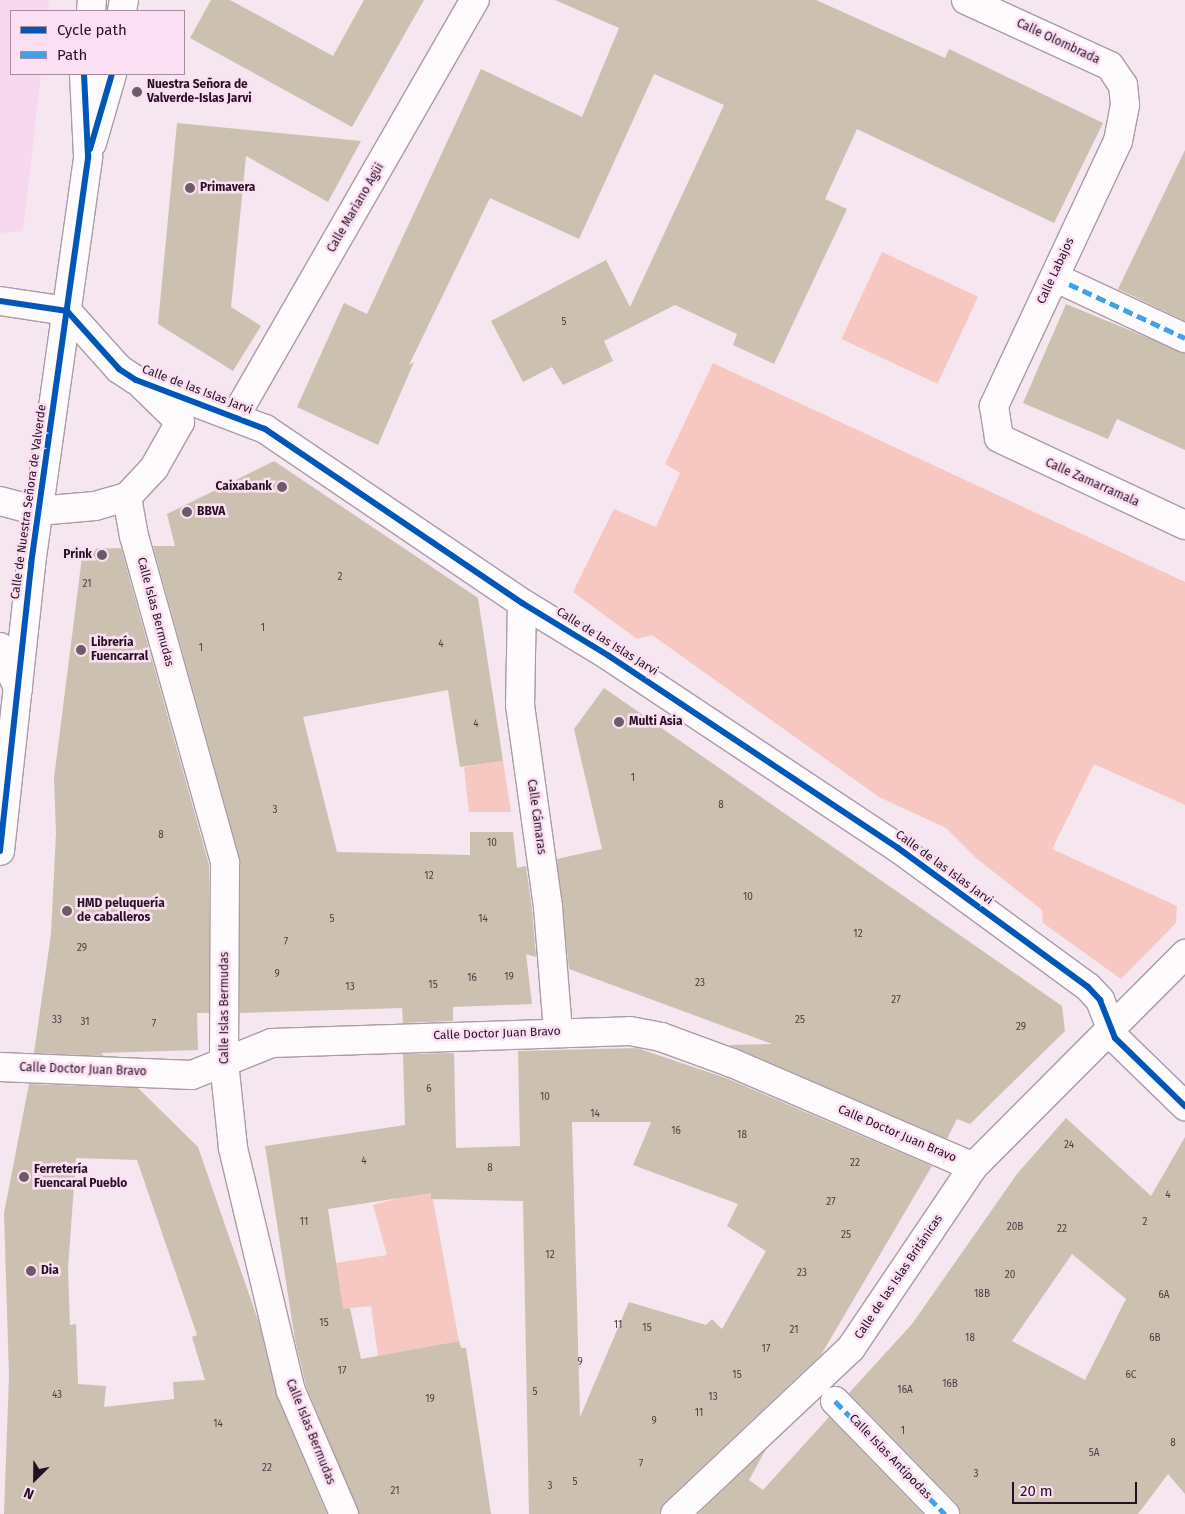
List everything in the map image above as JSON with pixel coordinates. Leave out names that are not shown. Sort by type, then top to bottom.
[{"type":"street","name":"Calle Mariano Agüi","points":[[236,416],[475,0]]},
{"type":"street","name":"Calle Olombrada","points":[[966,0],[1110,66],[1123,85],[1125,105]]},
{"type":"street","name":"Calle de Nuestra Señora de Valverde","points":[[84,75],[88,156]]},
{"type":"street","name":"Calle de Nuestra Señora de Valverde","points":[[0,851],[6,740],[18,688],[38,511],[88,156],[112,75]]},
{"type":"street","name":"Calle Labajos","points":[[999,438],[994,406],[1118,141],[1125,105]]},
{"type":"street","points":[[1070,284],[1185,338]]},
{"type":"street","points":[[0,301],[67,311]]},
{"type":"street","name":"Calle de las Islas Jarvi","points":[[67,311],[119,369],[136,380],[236,416],[266,429],[522,603],[609,656],[898,848],[1088,987],[1100,1000],[1108,1028]]},
{"type":"street","points":[[0,501],[38,511],[96,506],[127,497],[154,468],[180,422],[136,380]]},
{"type":"street","name":"Calle Zamarramala","points":[[999,438],[1185,525]]},
{"type":"street","name":"Calle Islas Bermudas","points":[[127,497],[134,536],[225,863],[224,1062],[233,1148],[291,1391],[344,1514]]},
{"type":"street","name":"Calle Cámaras","points":[[522,603],[520,705],[548,907],[558,1032]]},
{"type":"street","points":[[0,647],[18,688]]},
{"type":"street","name":"Calle de las Islas Británicas","points":[[675,1514],[851,1348],[973,1167],[1108,1028],[1185,954]]},
{"type":"street","points":[[1108,1028],[1185,1106]]},
{"type":"street","name":"Calle Doctor Juan Bravo","points":[[0,1067],[192,1074],[272,1043],[630,1031],[661,1036],[973,1167]]},
{"type":"street","name":"Calle Islas Antípodas","points":[[835,1401],[945,1514]]},
{"type":"shaded area","points":[[0,0],[49,0],[48,10],[10,10],[10,75],[41,75],[23,231],[0,233]]},
{"type":"shaded area","points":[[882,252],[978,297],[937,384],[841,339]]},
{"type":"shaded area","points":[[713,363],[1185,582],[1185,805],[1094,764],[1052,849],[1177,906],[1176,923],[1121,979],[1043,923],[1042,910],[976,858],[946,828],[879,797],[652,635],[637,639],[573,592],[614,509],[656,527],[680,473],[665,464]]},
{"type":"shaded area","points":[[503,761],[511,812],[469,812],[464,767]]},
{"type":"shaded area","points":[[431,1189],[459,1341],[378,1356],[371,1306],[293,1314],[336,1263],[387,1255],[373,1205]]},
{"type":"building","points":[[211,0],[230,0],[333,56],[364,0],[424,0],[352,127],[190,38]]},
{"type":"building","points":[[555,0],[816,0],[945,58],[949,49],[1103,123],[1054,223],[857,129],[825,199],[847,209],[774,364],[733,345],[737,334],[675,305],[604,341],[613,361],[563,385],[552,367],[523,382],[491,321],[606,260],[630,307],[724,105],[654,74],[579,239],[490,198],[409,365],[414,362],[378,445],[297,407],[344,303],[367,314],[481,69],[582,117],[619,28]]},
{"type":"building","points":[[177,123],[361,141],[328,202],[246,156],[231,307],[261,326],[233,371],[158,324]]},
{"type":"building","points":[[1185,150],[1185,321],[1118,289]]},
{"type":"building","points":[[1066,304],[1185,353],[1185,450],[1117,419],[1108,439],[1023,403]]},
{"type":"building","points":[[274,461],[478,598],[503,761],[460,767],[448,690],[303,717],[337,852],[470,855],[470,832],[513,832],[517,868],[526,866],[532,909],[536,957],[526,954],[532,1004],[453,1007],[453,1021],[403,1023],[402,1008],[240,1013],[240,859],[153,546],[175,546],[167,514]]},
{"type":"building","points":[[121,548],[209,865],[209,1013],[197,1013],[198,1050],[101,1053],[104,1056],[34,1053],[51,934],[56,833],[54,778],[83,549]]},
{"type":"building","points":[[604,688],[1062,1006],[1065,1031],[970,1124],[957,1119],[947,1139],[729,1045],[772,1044],[569,969],[557,859],[602,849],[574,729]]},
{"type":"building","points":[[637,1048],[726,1078],[932,1166],[821,1355],[664,1503],[660,1514],[529,1514],[523,1201],[431,1199],[431,1193],[328,1209],[343,1309],[350,1308],[361,1359],[459,1341],[461,1348],[466,1348],[491,1514],[359,1514],[306,1386],[295,1340],[265,1146],[405,1125],[403,1054],[454,1053],[456,1148],[520,1146],[518,1051]],"holes":[[[572,1122],[651,1122],[633,1165],[738,1204],[727,1226],[766,1251],[722,1329],[712,1319],[706,1325],[629,1302],[580,1417]]]},
{"type":"building","points":[[29,1084],[138,1088],[198,1147],[259,1323],[277,1397],[327,1514],[4,1514],[9,1376],[4,1213]],"holes":[[[76,1158],[137,1160],[197,1335],[192,1337],[205,1380],[173,1382],[174,1399],[104,1407],[106,1386],[78,1384],[76,1324],[70,1325],[68,1268]]]},
{"type":"building","points":[[1066,1118],[1151,1196],[1185,1137],[1185,1494],[1168,1474],[1138,1514],[960,1514],[956,1503],[849,1393],[912,1324],[1017,1174]],"holes":[[[1072,1254],[1126,1299],[1085,1380],[1012,1341]]]},
{"type":"building","points":[[829,1417],[923,1514],[698,1514],[766,1449],[749,1480],[763,1490]]},
{"type":"marked path","points":[[1069,284],[1185,338]]},
{"type":"marked path","points":[[835,1401],[945,1514]]},
{"type":"cycle path","points":[[0,851],[31,564],[88,156],[84,75]]},
{"type":"cycle path","points":[[90,149],[112,75]]},
{"type":"cycle path","points":[[0,301],[67,311],[119,369],[136,380],[265,429],[522,603],[609,656],[898,848],[1088,987],[1100,1000],[1115,1038],[1185,1106]]},
{"type":"place","name":"Nuestra Señora de Valverde-Islas Jarvi","points":[[137,92]]},
{"type":"place","name":"Primavera","points":[[190,188]]},
{"type":"place","name":"Caixabank","points":[[282,487]]},
{"type":"place","name":"BBVA","points":[[187,512]]},
{"type":"place","name":"Prink","points":[[102,555]]},
{"type":"place","name":"Librería Fuencarral","points":[[81,650]]},
{"type":"place","name":"Multi Asia","points":[[619,722]]},
{"type":"place","name":"HMD peluquería de caballeros","points":[[67,911]]},
{"type":"place","name":"Ferretería Fuencaral Pueblo","points":[[24,1177]]},
{"type":"place","name":"Dia","points":[[31,1271]]}]
